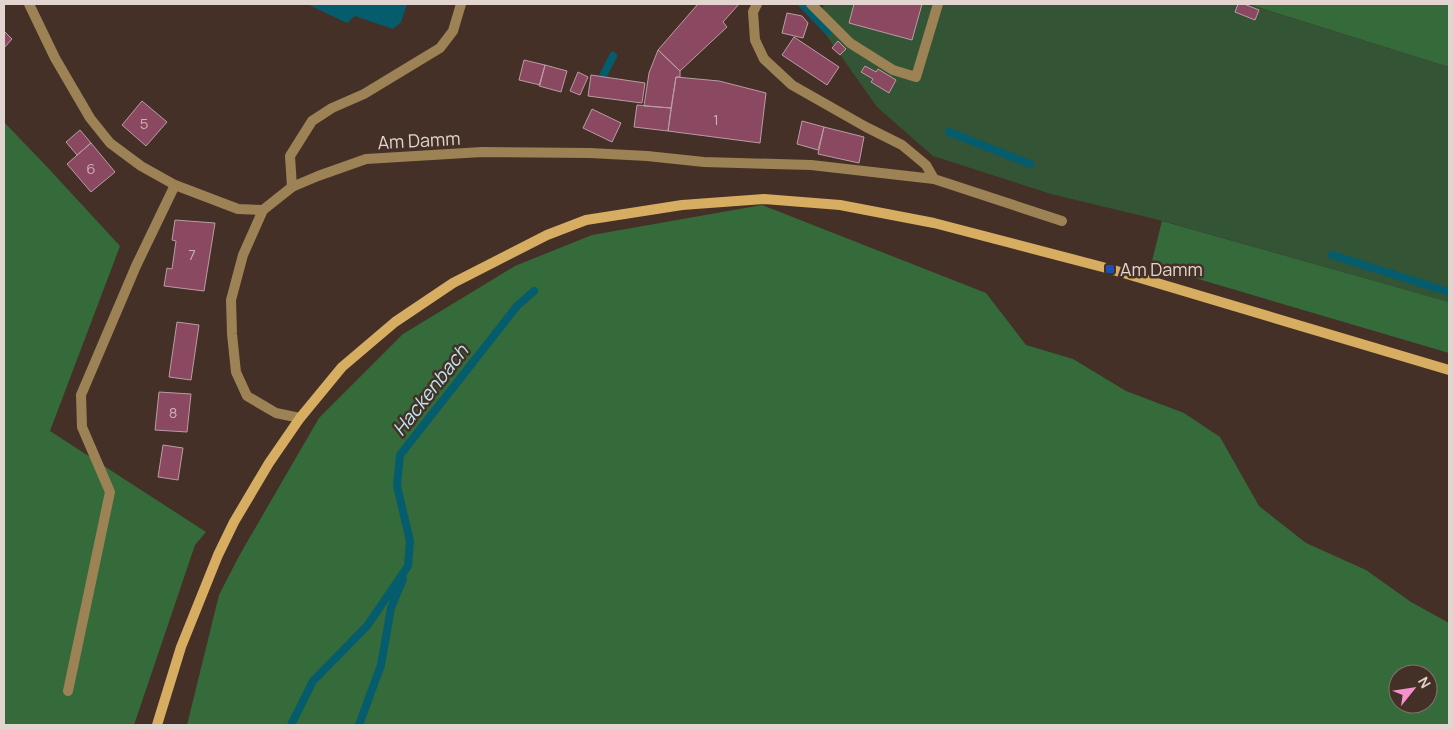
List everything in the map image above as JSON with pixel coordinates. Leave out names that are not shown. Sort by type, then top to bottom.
[{"type":"main road","points":[[157,725],[182,647],[218,555],[234,522],[269,463],[300,418],[342,367],[394,322],[453,283],[547,234],[586,220],[682,205],[764,199],[840,205],[934,223],[1110,269],[1449,370]]},
{"type":"street","points":[[29,4],[55,58],[90,118],[110,143],[141,166],[175,185],[238,209],[263,210]]},
{"type":"street","points":[[292,187],[290,156],[312,122],[332,108],[364,94],[440,48],[452,31],[461,4]]},
{"type":"street","points":[[757,4],[753,12],[755,40],[764,59],[792,84],[866,127],[902,145],[926,165],[934,179]]},
{"type":"street","points":[[811,4],[850,43],[893,70],[916,77],[938,4]]},
{"type":"street","name":"Am Damm","points":[[300,418],[276,414],[247,396],[236,372],[231,300],[242,255],[263,210],[292,187],[366,159],[482,152],[590,153],[704,162],[810,165],[934,179],[1062,221]]},
{"type":"street","points":[[68,692],[110,492],[82,427],[81,395],[136,266],[175,185]]},
{"type":"green space","points":[[823,4],[1247,4],[1449,67],[1449,302],[1163,221],[1051,194],[933,156],[877,107],[824,32]]},
{"type":"green space","points":[[1248,4],[1449,4],[1449,67]]},
{"type":"green space","points":[[4,122],[120,246],[50,431],[206,532],[195,545],[134,725],[4,725]]},
{"type":"green space","points":[[762,205],[986,293],[1026,345],[1073,359],[1126,391],[1184,413],[1220,437],[1259,506],[1306,543],[1366,570],[1411,602],[1449,623],[1449,725],[187,725],[219,595],[239,556],[319,418],[403,334],[515,266],[592,235]]},
{"type":"green space","points":[[1162,221],[1449,302],[1449,353],[1151,265]]},
{"type":"water","points":[[307,4],[407,4],[401,22],[393,29],[355,16],[347,23]]},
{"type":"building","points":[[698,4],[739,4],[723,22],[727,27],[680,71],[658,50]]},
{"type":"building","points":[[854,4],[922,4],[912,40],[849,23]]},
{"type":"building","points":[[1238,4],[1244,4],[1259,10],[1255,20],[1235,12]]},
{"type":"building","points":[[787,13],[802,16],[808,23],[803,38],[782,33]]},
{"type":"building","points":[[4,31],[12,39],[4,48]]},
{"type":"building","points":[[794,37],[839,67],[827,85],[782,55]]},
{"type":"building","points":[[838,41],[846,49],[840,55],[832,48]]},
{"type":"building","points":[[658,50],[680,71],[680,77],[676,77],[671,108],[644,106],[649,73]]},
{"type":"building","points":[[524,60],[545,65],[540,85],[519,80]]},
{"type":"building","points":[[545,65],[567,71],[561,92],[539,86]]},
{"type":"building","points":[[865,66],[876,72],[878,69],[896,80],[889,93],[871,82],[873,79],[861,72]]},
{"type":"building","points":[[578,72],[588,77],[580,95],[570,91]]},
{"type":"building","points":[[591,75],[645,83],[642,103],[588,96]]},
{"type":"building","points":[[676,77],[719,81],[766,93],[760,143],[668,131]]},
{"type":"building","points":[[142,101],[167,122],[146,146],[122,125]]},
{"type":"building","points":[[637,105],[671,108],[668,131],[634,127]]},
{"type":"building","points":[[592,109],[621,123],[612,142],[583,128]]},
{"type":"building","points":[[802,121],[824,127],[818,150],[797,144]]},
{"type":"building","points":[[824,127],[864,137],[859,163],[818,154]]},
{"type":"building","points":[[80,130],[91,143],[77,155],[66,142]]},
{"type":"building","points":[[91,143],[115,172],[91,192],[67,164]]},
{"type":"building","points":[[175,220],[215,223],[204,291],[164,286],[167,268],[172,269],[176,241],[172,240]]},
{"type":"building","points":[[177,322],[199,325],[191,380],[169,377]]},
{"type":"building","points":[[159,392],[191,394],[187,432],[155,430]]},
{"type":"building","points":[[163,445],[183,448],[178,480],[158,477]]},
{"type":"waterway","points":[[802,4],[828,31]]},
{"type":"waterway","points":[[599,84],[613,56]]},
{"type":"waterway","points":[[949,132],[1030,164]]},
{"type":"waterway","points":[[1332,255],[1449,292]]},
{"type":"waterway","name":"Hackenbach","points":[[291,725],[313,681],[367,626],[408,566],[410,541],[397,486],[400,455],[517,306],[534,291]]},
{"type":"waterway","points":[[359,725],[381,665],[391,608],[403,579]]},
{"type":"place","name":"Am Damm","points":[[1110,269]]}]
